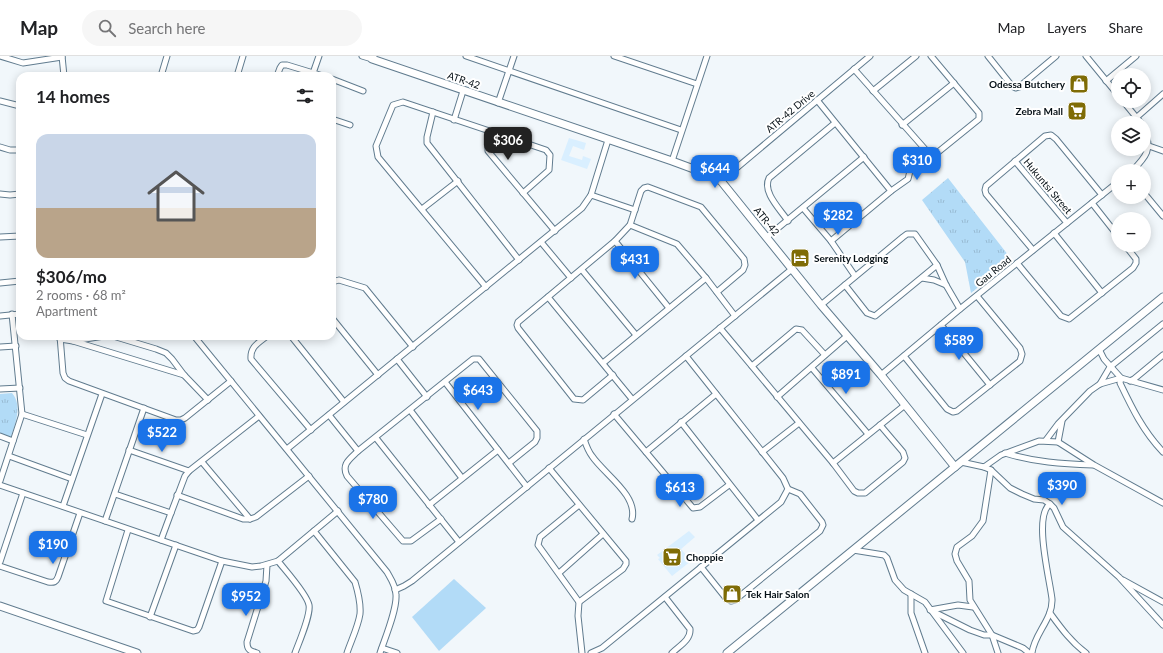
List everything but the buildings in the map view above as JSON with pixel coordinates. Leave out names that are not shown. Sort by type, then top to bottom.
[{"type":"street","points":[[0,56],[23,63],[62,57],[64,72]]},
{"type":"street","points":[[162,72],[167,56]]},
{"type":"street","points":[[238,72],[243,56]]},
{"type":"street","points":[[314,72],[319,56]]},
{"type":"street","points":[[362,56],[372,58]]},
{"type":"street","points":[[466,56],[479,58],[509,71],[681,130]]},
{"type":"street","points":[[498,103],[514,56]]},
{"type":"street","points":[[614,56],[697,84]]},
{"type":"street","points":[[672,161],[681,130],[707,56]]},
{"type":"street","name":"ATR-42 Drive","points":[[720,181],[870,56]]},
{"type":"street","points":[[873,92],[916,56]]},
{"type":"street","points":[[854,69],[902,125],[929,155],[933,157],[979,119],[979,112],[931,56]]},
{"type":"street","points":[[988,56],[1016,88],[1056,56]]},
{"type":"street","points":[[1045,56],[1050,61]]},
{"type":"street","points":[[1086,56],[1111,87]]},
{"type":"street","points":[[1106,81],[1136,56]]},
{"type":"street","name":"ATR-42","points":[[372,58],[498,103],[672,161],[710,175],[720,181],[767,237],[820,305],[881,375],[904,405],[958,465]]},
{"type":"street","points":[[278,72],[282,65],[287,65],[307,72]]},
{"type":"street","points":[[336,81],[363,91]]},
{"type":"street","points":[[902,125],[954,83]]},
{"type":"street","points":[[454,120],[464,91]]},
{"type":"street","points":[[1138,116],[1163,94]]},
{"type":"street","points":[[817,100],[890,191]]},
{"type":"street","points":[[0,101],[16,105]]},
{"type":"street","points":[[486,287],[422,208],[378,157],[376,146],[393,105],[403,102],[546,150],[550,155],[549,170],[523,193]]},
{"type":"street","points":[[1129,108],[1136,116]]},
{"type":"street","points":[[433,112],[427,142],[519,260]]},
{"type":"street","points":[[336,120],[350,125]]},
{"type":"street","points":[[788,220],[768,192],[769,178],[835,123]]},
{"type":"street","points":[[488,131],[488,152],[555,231]]},
{"type":"street","points":[[1033,250],[986,194],[985,190],[986,186],[1045,136],[1051,135],[1056,139],[1102,195]]},
{"type":"street","points":[[287,449],[582,208],[590,195],[608,140]]},
{"type":"street","points":[[0,147],[16,150]]},
{"type":"street","points":[[1151,147],[1163,151]]},
{"type":"street","points":[[831,241],[890,191],[908,179],[910,171],[929,155]]},
{"type":"street","points":[[1138,164],[1145,156]]},
{"type":"street","points":[[767,237],[864,157]]},
{"type":"street","name":"Hukuntsi Street","points":[[1015,161],[1067,223]]},
{"type":"street","points":[[422,208],[458,181]]},
{"type":"street","points":[[613,375],[583,400],[574,399],[517,327],[518,322],[616,241],[630,225],[641,191],[646,187],[694,204],[704,210],[744,260],[743,270],[716,292]]},
{"type":"street","name":"Gau Road","points":[[881,375],[960,309],[1111,188]]},
{"type":"street","points":[[0,194],[16,194]]},
{"type":"street","points":[[590,195],[635,210]]},
{"type":"street","points":[[1151,201],[1163,216]]},
{"type":"street","points":[[1092,203],[1111,227]]},
{"type":"street","points":[[803,208],[831,241],[855,276]]},
{"type":"street","points":[[630,225],[677,244],[706,278],[735,316]]},
{"type":"street","points":[[820,305],[911,233],[915,234],[937,265],[946,285],[960,309]]},
{"type":"street","points":[[1054,233],[1102,293]]},
{"type":"street","points":[[0,237],[16,236]]},
{"type":"street","points":[[616,241],[669,308]]},
{"type":"street","points":[[541,242],[571,278]]},
{"type":"street","points":[[1017,263],[1061,316],[1066,319],[1072,318],[1133,268],[1136,263],[1136,259],[1130,252]]},
{"type":"street","points":[[845,285],[867,313],[875,316],[937,265]]},
{"type":"street","points":[[395,590],[412,581],[792,268]]},
{"type":"street","points":[[582,270],[636,335]]},
{"type":"street","points":[[603,363],[706,278]]},
{"type":"street","points":[[922,278],[934,280],[946,285]]},
{"type":"street","points":[[336,281],[339,280],[365,288],[413,346]]},
{"type":"street","points":[[0,283],[16,281]]},
{"type":"street","points":[[904,356],[951,412],[957,411],[1020,361],[1022,354],[1020,348],[977,296]]},
{"type":"street","points":[[548,297],[632,399]]},
{"type":"street","points":[[727,653],[1163,297]]},
{"type":"street","points":[[0,481],[22,414],[12,314]]},
{"type":"street","points":[[0,316],[16,314]]},
{"type":"street","points":[[336,323],[378,375]]},
{"type":"street","points":[[1100,384],[1110,366],[1163,324]]},
{"type":"street","points":[[941,326],[990,385]]},
{"type":"street","points":[[720,328],[833,463],[854,491],[858,493],[865,493],[903,462],[905,458],[903,452],[880,425]]},
{"type":"street","points":[[752,366],[796,329],[802,330],[825,355]]},
{"type":"street","points":[[777,397],[847,336]]},
{"type":"street","points":[[60,340],[63,373],[65,378],[69,381],[176,420],[181,420],[231,382]]},
{"type":"street","points":[[69,340],[184,375]]},
{"type":"street","points":[[73,341],[79,340]]},
{"type":"street","points":[[126,340],[156,349],[166,354],[208,400]]},
{"type":"street","points":[[197,340],[387,572],[396,596],[395,607],[381,650],[397,653]]},
{"type":"street","points":[[262,340],[253,348],[250,353],[251,359],[310,430]]},
{"type":"street","points":[[294,340],[344,402]]},
{"type":"street","points":[[0,348],[16,346]]},
{"type":"street","points":[[1099,349],[1101,355],[1121,378],[1163,390]]},
{"type":"street","points":[[1129,381],[1134,379],[1163,355]]},
{"type":"street","points":[[686,356],[783,478],[788,489],[800,494],[823,525],[820,531],[735,600],[731,601],[725,597],[701,567]]},
{"type":"street","points":[[440,519],[411,541],[403,541],[344,471],[346,463],[358,451],[470,361],[476,358],[479,359],[537,431],[537,438],[535,442],[509,463]]},
{"type":"street","points":[[397,359],[427,397]]},
{"type":"street","points":[[812,368],[868,434]]},
{"type":"street","points":[[1046,440],[1058,424],[1090,391],[1100,384],[1121,378]]},
{"type":"street","points":[[1121,378],[1120,382],[1140,422],[1147,434],[1163,452]]},
{"type":"street","points":[[444,382],[527,487]]},
{"type":"street","points":[[0,389],[20,388]]},
{"type":"street","points":[[63,506],[102,394]]},
{"type":"street","points":[[646,452],[716,394]]},
{"type":"street","points":[[833,463],[904,405]]},
{"type":"street","points":[[105,521],[144,408]]},
{"type":"street","points":[[410,410],[462,478]]},
{"type":"street","points":[[22,414],[87,435]]},
{"type":"street","points":[[614,414],[693,508],[700,507],[729,485]]},
{"type":"street","points":[[329,415],[358,451]]},
{"type":"street","points":[[161,540],[185,476],[189,471],[259,416]]},
{"type":"street","points":[[1058,442],[1062,421]]},
{"type":"street","points":[[681,422],[758,520]]},
{"type":"street","points":[[762,452],[799,423]]},
{"type":"street","points":[[0,436],[13,441]]},
{"type":"street","points":[[376,438],[459,542]]},
{"type":"street","points":[[584,439],[591,455],[623,490],[628,498],[634,512],[632,519]]},
{"type":"street","points":[[984,467],[1005,453],[1039,440],[1058,442],[1094,465],[1163,503]]},
{"type":"street","points":[[129,450],[189,471]]},
{"type":"street","points":[[429,504],[498,450]]},
{"type":"street","points":[[1005,453],[1020,458],[1049,463],[1094,465]]},
{"type":"street","points":[[9,456],[72,479]]},
{"type":"street","points":[[202,462],[250,519]]},
{"type":"street","points":[[958,465],[984,467],[991,470],[1010,488],[1034,499],[1044,500],[1050,504],[1054,508],[1063,527],[1119,577],[1163,625]]},
{"type":"street","points":[[549,468],[623,557],[626,564],[623,569],[579,602]]},
{"type":"street","points":[[991,470],[983,521],[972,536],[957,547],[955,554],[957,561],[969,582],[970,600],[973,607],[992,635],[998,653]]},
{"type":"street","points":[[177,496],[236,517],[250,519],[256,517],[308,476]]},
{"type":"street","points":[[0,485],[222,561],[252,567],[267,565],[278,561],[338,511]]},
{"type":"street","points":[[592,653],[602,648],[781,502],[788,489]]},
{"type":"street","points":[[0,562],[23,493]]},
{"type":"street","points":[[115,494],[171,513]]},
{"type":"street","points":[[930,610],[970,630],[984,635],[992,635],[1031,653],[1033,645],[1050,613],[1052,606],[1042,524],[1045,508],[1050,504]]},
{"type":"street","points":[[579,505],[540,537],[539,547],[579,602],[578,616],[582,653]]},
{"type":"street","points":[[0,566],[48,582],[53,583],[56,581],[80,512]]},
{"type":"street","points":[[128,530],[106,601],[150,617],[193,631],[197,630],[222,561]]},
{"type":"street","points":[[314,531],[355,582],[358,592],[360,614],[347,653]]},
{"type":"street","points":[[559,573],[603,534]]},
{"type":"street","points":[[150,617],[176,545]]},
{"type":"street","points":[[853,550],[884,555],[887,558],[895,580],[904,590],[925,602],[963,653]]},
{"type":"street","points":[[278,561],[306,597],[309,604],[309,612],[295,653]]},
{"type":"street","points":[[257,653],[249,650],[247,647],[247,642],[266,581],[267,565]]},
{"type":"street","points":[[1119,577],[1163,602]]},
{"type":"street","points":[[911,594],[911,613],[925,653]]},
{"type":"street","points":[[665,597],[691,632],[689,638],[672,653]]},
{"type":"street","points":[[930,610],[958,605],[973,607]]},
{"type":"street","points":[[0,606],[119,650],[136,653]]},
{"type":"street","points":[[1050,613],[1071,641],[1086,653]]},
{"type":"shaded area","points":[[569,138],[586,143],[584,150],[573,146],[569,156],[582,160],[583,156],[591,159],[587,169],[561,160]]},
{"type":"shaded area","points":[[689,531],[695,537],[681,549],[691,561],[672,576],[658,559],[660,558],[657,555]]},
{"type":"green space","points":[[948,178],[1012,260],[971,293],[965,262],[922,200]]},
{"type":"green space","points":[[12,393],[18,409],[11,437],[0,433],[0,394]]},
{"type":"green space","points":[[454,579],[486,608],[439,651],[412,617]]},
{"type":"place","name":"Odessa Butchery","points":[[1079,84]]},
{"type":"place","name":"Zebra Mall","points":[[1077,111]]},
{"type":"place","name":"Serenity Lodging","points":[[800,258]]},
{"type":"place","name":"Choppie","points":[[672,557]]},
{"type":"place","name":"Tek Hair Salon","points":[[732,594]]}]
